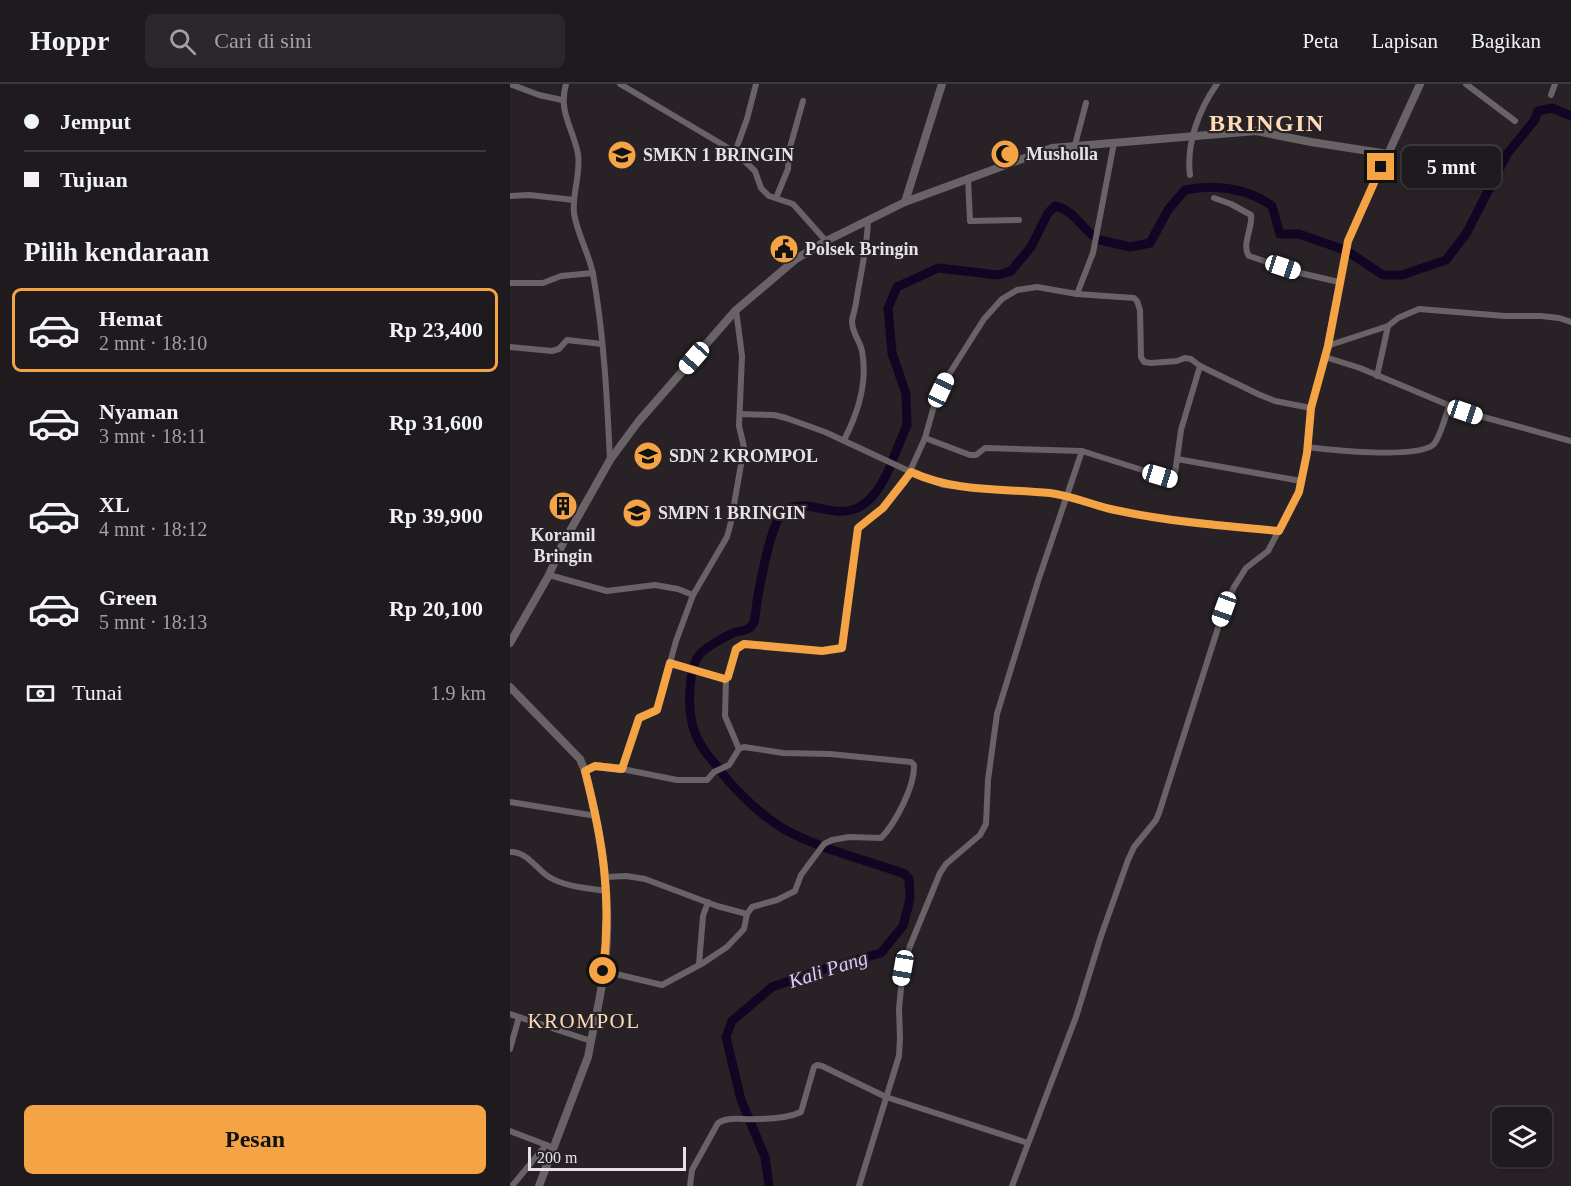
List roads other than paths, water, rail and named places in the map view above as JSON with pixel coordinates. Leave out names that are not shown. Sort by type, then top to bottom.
[{"type":"street","points":[[510,84],[539,95],[562,100]]},
{"type":"street","points":[[566,84],[562,100],[578,152],[575,216],[593,273],[602,344],[610,460]]},
{"type":"street","points":[[620,84],[735,152],[755,171],[761,188],[769,196],[793,204],[826,241]]},
{"type":"street","points":[[735,152],[756,84]]},
{"type":"street","points":[[905,202],[942,84]]},
{"type":"street","points":[[1190,175],[1192,136],[1204,105],[1217,84]]},
{"type":"street","points":[[1012,1186],[1076,1017],[1128,860],[1134,847],[1159,813],[1224,609],[1239,577],[1246,568],[1268,550],[1299,492],[1311,408],[1328,346],[1348,241],[1420,84]]},
{"type":"street","points":[[1466,84],[1515,121]]},
{"type":"street","points":[[1551,95],[1555,84]]},
{"type":"street","points":[[776,198],[788,169],[789,151],[803,101]]},
{"type":"street","points":[[1075,145],[1086,103]]},
{"type":"street","points":[[510,643],[610,460],[638,422],[736,310],[796,259],[826,241],[905,202],[1052,148],[1256,131],[1388,154]]},
{"type":"street","points":[[1077,294],[1093,253],[1114,143]]},
{"type":"street","points":[[968,178],[970,221],[1019,220]]},
{"type":"street","points":[[510,196],[529,195],[574,200]]},
{"type":"street","points":[[1214,198],[1251,215],[1252,222],[1246,249],[1249,256],[1300,273],[1339,282]]},
{"type":"street","points":[[844,440],[857,410],[863,383],[862,348],[855,336],[852,318],[861,264],[867,244],[868,222]]},
{"type":"street","points":[[510,283],[548,283],[561,276],[593,273]]},
{"type":"street","points":[[738,749],[724,716],[726,679],[736,649],[744,644],[822,651],[842,648],[858,528],[883,508],[911,472],[946,379],[984,319],[1002,299],[1017,290],[1037,287],[1077,294],[1134,298],[1140,310],[1141,357],[1144,362],[1177,362],[1185,358],[1196,361],[1200,366],[1275,401],[1311,408]]},
{"type":"street","points":[[1328,346],[1388,326],[1398,318],[1419,309],[1505,316],[1541,316],[1571,322]]},
{"type":"street","points":[[622,769],[639,718],[657,710],[676,640],[693,595],[723,544],[730,522],[744,447],[739,426],[742,356],[736,310]]},
{"type":"street","points":[[1377,376],[1388,326]]},
{"type":"street","points":[[510,347],[552,351],[559,349],[567,339],[602,344]]},
{"type":"street","points":[[1325,357],[1484,418],[1571,441]]},
{"type":"street","points":[[925,438],[970,455],[976,455],[985,448],[1082,451],[1174,480],[1181,430],[1200,366]]},
{"type":"street","points":[[1307,447],[1378,452],[1412,451],[1428,447],[1436,440],[1449,406]]},
{"type":"street","points":[[740,414],[774,415],[786,418],[844,440],[911,472],[943,484],[1068,496],[1118,511],[1145,516],[1279,531]]},
{"type":"street","points":[[859,1186],[899,1056],[901,981],[910,946],[940,873],[946,864],[984,829],[987,819],[989,764],[997,714],[1038,581],[1082,451]]},
{"type":"street","points":[[1177,459],[1301,480]]},
{"type":"street","points":[[549,575],[607,591],[655,585],[678,589],[693,595]]},
{"type":"street","points":[[670,663],[726,679]]},
{"type":"street","points":[[510,687],[579,759],[585,771],[596,816],[606,877],[607,938],[588,1057],[550,1147],[539,1186]]},
{"type":"street","points":[[585,771],[595,766],[676,780],[707,780],[714,772],[729,765],[738,749],[744,747],[806,755],[863,756],[911,762],[915,768],[908,792],[890,828],[881,838],[877,840],[849,837],[824,844],[801,875],[795,891],[777,900],[752,907],[747,914],[744,929],[727,947],[662,985],[603,971]]},
{"type":"street","points":[[510,802],[596,816]]},
{"type":"street","points":[[510,852],[524,855],[547,876],[561,883],[605,891]]},
{"type":"street","points":[[606,877],[626,876],[645,879],[747,914]]},
{"type":"street","points":[[699,964],[703,916],[708,902]]},
{"type":"street","points":[[510,1014],[591,1041]]},
{"type":"street","points":[[510,1049],[519,1017]]},
{"type":"street","points":[[690,1186],[692,1170],[715,1126],[729,1119],[789,1116],[801,1112],[814,1067],[817,1065],[822,1065],[886,1097],[1028,1143]]},
{"type":"street","points":[[510,1131],[550,1147]]},
{"type":"street","points":[[512,1186],[550,1147]]},
{"type":"waterway","name":"Kali Pang","points":[[1350,253],[1383,275],[1402,275],[1446,260],[1466,234],[1507,154],[1534,121],[1538,111],[1552,108],[1571,116]]},
{"type":"waterway","name":"Kali Pang","points":[[1100,240],[1130,247],[1150,243],[1168,210],[1185,190],[1207,187],[1242,191],[1263,200],[1272,206],[1280,234],[1299,234],[1342,249]]},
{"type":"waterway","name":"Kali Pang","points":[[893,459],[907,425],[906,394],[892,353],[888,308],[897,287],[938,268],[998,275],[1011,271],[1031,247],[1048,213],[1055,206],[1071,214],[1092,235]]},
{"type":"waterway","name":"Kali Pang","points":[[717,766],[700,743],[691,719],[691,677],[697,659],[712,645],[733,633],[747,630],[753,624],[766,555],[774,529],[782,514],[794,507],[806,506],[847,511],[862,506],[876,492],[890,467]]},
{"type":"waterway","name":"Kali Pang","points":[[722,773],[751,804],[784,829],[828,848],[905,874],[909,879],[910,899],[903,926],[881,953],[772,987],[732,1021],[726,1037],[741,1100],[765,1157],[769,1186]]},
{"type":"place","name":"Musholla","points":[[1005,154]]},
{"type":"place","name":"SMKN 1 BRINGIN","points":[[622,155]]},
{"type":"place","name":"Polsek Bringin","points":[[784,249]]},
{"type":"place","name":"SDN 2 KROMPOL","points":[[648,456]]},
{"type":"place","name":"Koramil Bringin","points":[[563,506]]},
{"type":"place","name":"SMPN 1 BRINGIN","points":[[637,513]]},
{"type":"district","name":"BRINGIN","points":[[1267,123]]},
{"type":"district","name":"KROMPOL","points":[[584,1021]]}]
